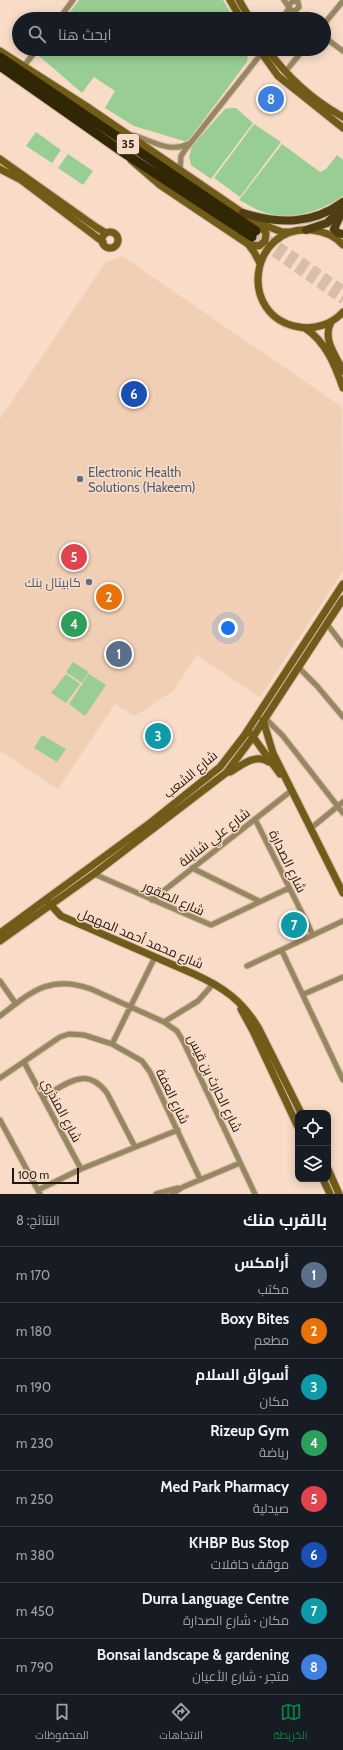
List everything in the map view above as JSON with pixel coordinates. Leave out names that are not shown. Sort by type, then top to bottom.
[{"type":"highway","name":"35","points":[[0,57],[126,138],[253,234]]},
{"type":"highway","name":"35","points":[[1,67],[124,153],[253,234]]},
{"type":"highway","points":[[126,138],[168,166],[178,168]]},
{"type":"main road","points":[[243,214],[269,220],[294,221],[316,218],[343,202]]},
{"type":"main road","points":[[306,230],[327,223],[343,208]]},
{"type":"main road","points":[[343,212],[334,227],[338,233],[343,234]]},
{"type":"street","points":[[64,12],[73,0]]},
{"type":"street","points":[[230,0],[237,12]]},
{"type":"street","points":[[239,0],[246,12]]},
{"type":"street","points":[[284,0],[290,5]]},
{"type":"street","points":[[331,16],[343,1]]},
{"type":"street","points":[[331,42],[343,51]]},
{"type":"street","points":[[0,51],[24,66],[126,138],[171,148],[180,147],[192,141]]},
{"type":"street","points":[[24,66],[32,56]]},
{"type":"street","points":[[258,56],[227,99],[181,156],[178,168],[243,214],[253,234],[254,252],[260,264]]},
{"type":"street","points":[[265,56],[278,76],[343,128]]},
{"type":"street","points":[[267,56],[310,94],[343,117]]},
{"type":"street","points":[[285,72],[298,56]]},
{"type":"street","points":[[0,159],[96,227],[106,233],[111,232],[116,234],[118,243],[114,247],[110,248],[105,246],[102,242],[21,180],[0,168]]},
{"type":"street","points":[[253,234],[306,230],[325,233],[333,237],[343,246]]},
{"type":"street","points":[[291,232],[277,239],[272,244],[260,264],[258,286],[265,305],[281,321],[305,328],[320,326],[331,322],[342,313]]},
{"type":"street","points":[[102,242],[106,233]]},
{"type":"street","points":[[331,322],[328,328],[328,337],[343,372]]},
{"type":"street","points":[[305,328],[324,345],[343,388]]},
{"type":"street","name":"شارع الشعب","points":[[0,933],[209,777],[230,756],[343,584]]},
{"type":"street","name":"شارع الشعب","points":[[0,941],[94,874],[226,774],[253,737],[343,599]]},
{"type":"street","points":[[327,624],[343,645]]},
{"type":"street","points":[[308,636],[314,636],[315,641]]},
{"type":"street","points":[[298,667],[317,686],[343,717]]},
{"type":"street","points":[[264,719],[270,746],[291,791],[343,893]]},
{"type":"street","points":[[264,719],[282,736],[343,813]]},
{"type":"street","points":[[248,730],[272,764],[285,778]]},
{"type":"street","points":[[226,774],[255,758],[261,758],[272,764]]},
{"type":"street","name":"شارع علي شنابلة","points":[[152,900],[291,791]]},
{"type":"street","points":[[310,829],[343,802]]},
{"type":"street","name":"شارع الصدارة","points":[[255,819],[313,935]]},
{"type":"street","points":[[192,868],[259,902]]},
{"type":"street","name":"شارع الصقور","points":[[94,874],[211,925],[289,888]]},
{"type":"street","name":"شارع محمد أحمد المهمل","points":[[45,898],[61,916],[214,983],[237,1000],[255,1022],[299,1110]]},
{"type":"street","points":[[247,966],[282,951],[343,921]]},
{"type":"street","points":[[282,951],[304,994],[343,1080]]},
{"type":"street","points":[[112,1044],[155,957]]},
{"type":"street","points":[[304,994],[343,976]]},
{"type":"street","points":[[0,981],[16,1004]]},
{"type":"street","name":"شارع الحارث بن قيس","points":[[0,1016],[16,1004],[44,987],[67,983],[78,984],[130,1006],[164,1022],[177,1031],[255,1194]]},
{"type":"street","points":[[164,1022],[198,1001],[214,983]]},
{"type":"street","name":"شارع محمد أحمد المهمل","points":[[231,996],[251,1027],[295,1121]]},
{"type":"street","name":"شارع العفة","points":[[0,1078],[60,1037],[69,1034],[84,1035],[112,1044],[136,1056],[147,1067],[200,1179]]},
{"type":"street","name":"شارع المنذري","points":[[24,1062],[81,1169]]},
{"type":"street","points":[[43,1097],[82,1077],[93,1080],[103,1087],[107,1093],[136,1147]]},
{"type":"street","points":[[0,1120],[39,1192],[81,1169],[178,1130]]},
{"type":"street","points":[[172,1194],[200,1179],[240,1162]]},
{"type":"street","points":[[331,1176],[339,1194]]},
{"type":"street","points":[[324,1182],[330,1194]]},
{"type":"street","points":[[156,1194],[183,1187]]},
{"type":"shaded area","points":[[122,256],[342,407],[343,571],[260,697],[197,655],[174,690],[135,716],[115,704],[58,789],[0,751],[0,419],[105,263]]},
{"type":"green space","points":[[79,0],[223,0],[230,12],[70,12]]},
{"type":"green space","points":[[39,56],[248,56],[247,62],[187,142],[134,126],[105,108],[115,91],[94,77],[82,93]]},
{"type":"green space","points":[[236,108],[253,123],[211,179],[191,165],[189,157],[192,146],[225,109]]},
{"type":"green space","points":[[254,124],[281,142],[240,197],[214,178]]},
{"type":"green space","points":[[36,132],[61,150],[52,163],[26,146]]},
{"type":"green space","points":[[282,144],[320,172],[326,169],[337,155],[343,160],[343,196],[318,209],[299,215],[289,216],[266,213],[239,200]]},
{"type":"green space","points":[[68,154],[93,171],[83,185],[58,168]]},
{"type":"green space","points":[[73,662],[89,672],[82,683],[66,672]]},
{"type":"green space","points":[[66,674],[80,684],[66,703],[51,693]]},
{"type":"green space","points":[[89,674],[106,685],[85,716],[69,704]]},
{"type":"green space","points":[[42,735],[66,749],[57,762],[34,748]]},
{"type":"tunnel","points":[[256,231],[343,290]]},
{"type":"tunnel","points":[[252,237],[343,300]]},
{"type":"place","name":"Bonsai landscape & gardening","points":[[271,99]]},
{"type":"place","name":"KHBP Bus Stop","points":[[134,394]]},
{"type":"place","name":"Electronic Health Solutions (Hakeem)","points":[[80,479]]},
{"type":"place","name":"Med Park Pharmacy","points":[[74,557]]},
{"type":"place","name":"كابيتال بنك","points":[[89,582]]},
{"type":"place","name":"Boxy Bites","points":[[109,597]]},
{"type":"place","name":"Rizeup Gym","points":[[74,624]]},
{"type":"place","name":"أرامكس","points":[[119,654]]},
{"type":"place","name":"أسواق السلام","points":[[158,736]]},
{"type":"place","name":"Durra Language Centre","points":[[294,925]]}]
